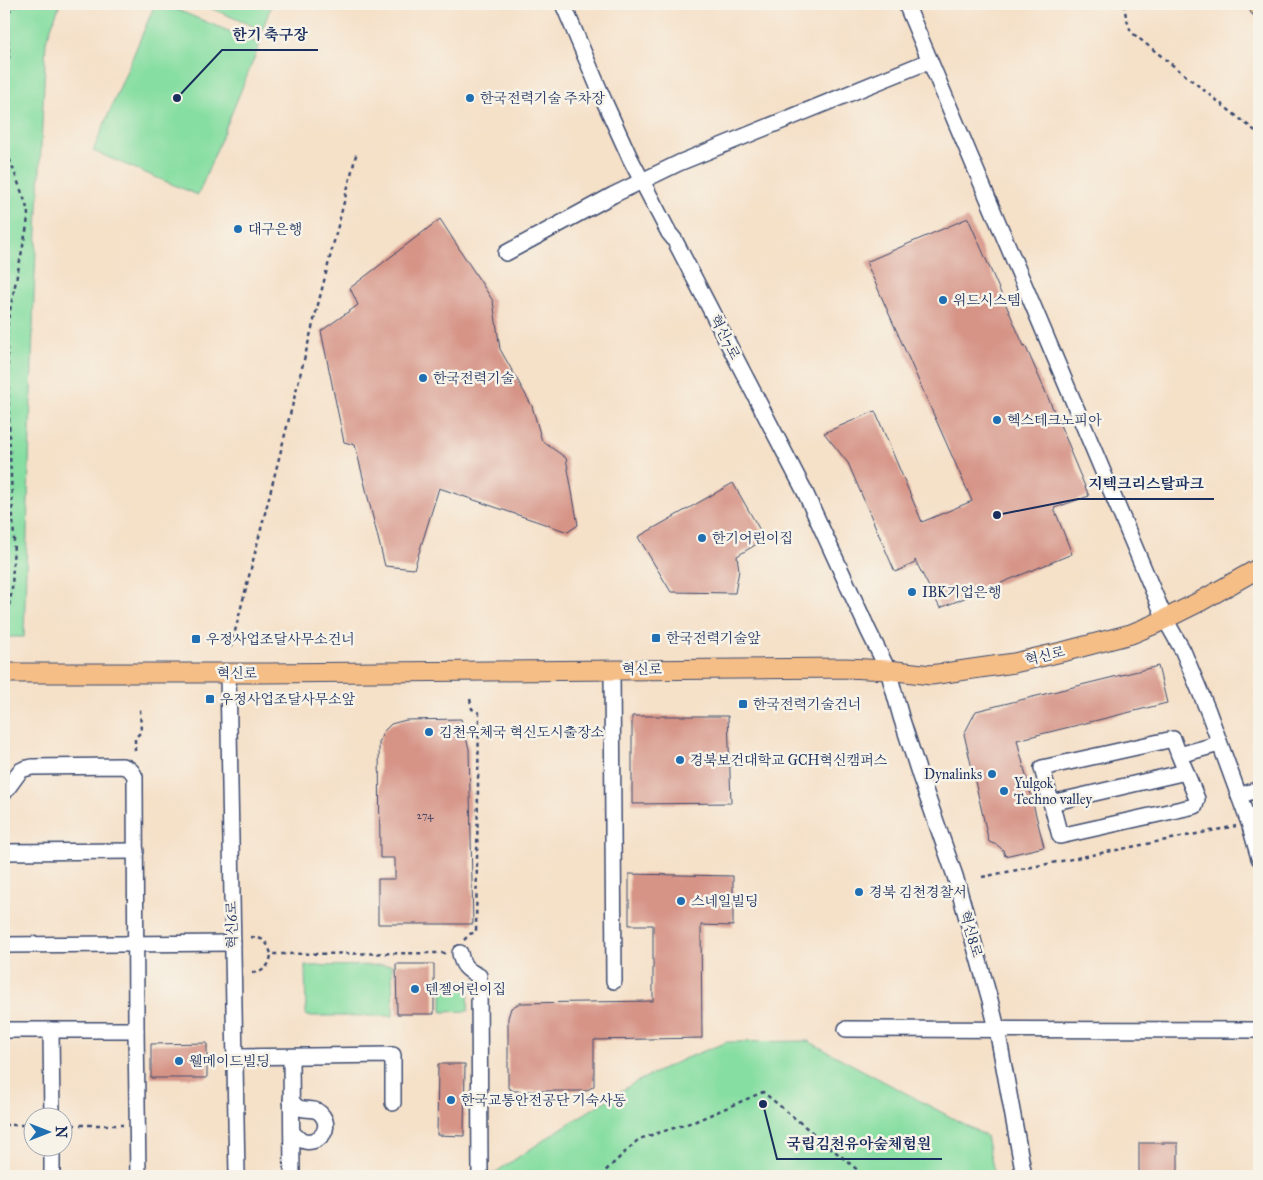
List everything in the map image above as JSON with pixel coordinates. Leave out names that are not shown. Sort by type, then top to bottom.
[{"type":"main road","name":"혁신로","points":[[4,673],[846,668],[931,675],[1014,663],[1132,634],[1201,601],[1259,568]]},
{"type":"street","name":"혁신7로","points":[[563,4],[604,103],[642,182],[674,239],[804,490],[888,670]]},
{"type":"street","points":[[906,4],[1165,619],[1183,651],[1208,711],[1250,826],[1259,858]]},
{"type":"street","points":[[506,253],[679,163],[930,61]]},
{"type":"street","points":[[612,670],[614,981]]},
{"type":"street","name":"혁신8로","points":[[888,670],[920,776],[955,876],[997,1029],[1024,1176]]},
{"type":"street","name":"혁신6로","points":[[228,673],[237,1176]]},
{"type":"street","points":[[1173,739],[1186,772],[1197,799],[1195,806],[1060,836],[1042,768],[1173,739]]},
{"type":"street","points":[[1179,755],[1219,744]]},
{"type":"street","points":[[4,793],[20,771],[24,768],[32,767],[115,766],[128,768],[135,777],[138,1176]]},
{"type":"street","points":[[1051,803],[1186,772]]},
{"type":"street","points":[[1239,796],[1259,789]]},
{"type":"street","points":[[4,852],[136,851]]},
{"type":"street","points":[[4,944],[233,943]]},
{"type":"street","points":[[460,953],[461,961],[466,968],[479,976],[480,1176]]},
{"type":"street","points":[[846,1029],[1259,1030]]},
{"type":"street","points":[[4,1030],[136,1030]]},
{"type":"street","points":[[51,1030],[52,1108]]},
{"type":"street","points":[[234,1057],[393,1055],[393,1103]]},
{"type":"street","points":[[291,1056],[292,1176]]},
{"type":"street","points":[[291,1101],[298,1108],[315,1110],[320,1113],[325,1123],[322,1137],[317,1140],[301,1140],[292,1132]]},
{"type":"street","points":[[52,1158],[52,1176]]},
{"type":"path","points":[[4,68],[9,57],[8,12],[5,4]]},
{"type":"path","points":[[8,12],[18,4]]},
{"type":"path","points":[[1124,4],[1131,32],[1259,134]]},
{"type":"path","points":[[4,38],[7,52],[6,86],[4,91]]},
{"type":"path","points":[[4,144],[28,214],[7,334],[14,540],[12,590],[4,631]]},
{"type":"path","points":[[231,647],[357,151]]},
{"type":"path","points":[[1259,223],[1257,230],[1259,254]]},
{"type":"path","points":[[271,954],[460,953],[461,945],[465,938],[476,932],[479,713],[472,709],[470,699]]},
{"type":"path","points":[[135,751],[135,738],[141,732],[140,708]]},
{"type":"path","points":[[982,877],[1238,825]]},
{"type":"path","points":[[251,937],[261,938],[268,944],[271,954],[266,968],[252,973]]},
{"type":"path","points":[[600,1176],[639,1139],[696,1121],[763,1092],[866,1176]]},
{"type":"path","points":[[72,1125],[130,1124]]},
{"type":"path","points":[[4,1126],[22,1125]]},
{"type":"green space","points":[[4,4],[60,4],[46,41],[34,294],[24,637],[4,637]]},
{"type":"green space","points":[[155,4],[163,4],[260,44],[198,195],[93,151]]},
{"type":"green space","points":[[201,4],[272,4],[262,30]]},
{"type":"green space","points":[[392,965],[393,1016],[306,1016],[305,966]]},
{"type":"green space","points":[[469,981],[468,1011],[442,1012],[442,982]]},
{"type":"green space","points":[[808,1041],[986,1136],[995,1176],[490,1176],[634,1083],[686,1058],[727,1042]]},
{"type":"building","points":[[968,218],[1071,450],[1089,496],[1054,508],[1072,554],[940,608],[915,560],[915,563],[895,572],[848,463],[824,433],[875,411],[922,522],[972,501],[866,262]]},
{"type":"building","name":"한국전력기술","points":[[440,219],[493,301],[500,349],[532,406],[542,441],[566,458],[578,525],[568,532],[439,488],[414,569],[385,566],[355,445],[344,442],[321,331],[358,305],[350,288]]},
{"type":"building","name":"한기어린이집","points":[[733,483],[765,539],[737,556],[739,570],[735,593],[671,592],[638,537]]},
{"type":"building","name":"Yulgok Techno valley","points":[[1158,666],[1167,703],[1017,740],[1044,847],[1005,856],[1003,850],[989,842],[964,734],[976,711]]},
{"type":"building","name":"경북보건대학교 GCH혁신캠퍼스","points":[[632,716],[728,716],[731,803],[632,804]]},
{"type":"building","points":[[461,719],[469,749],[473,924],[378,924],[378,879],[395,879],[395,858],[380,858],[379,743],[383,732],[391,724],[406,720]]},
{"type":"building","points":[[629,874],[733,876],[733,926],[701,925],[702,1038],[594,1040],[594,1086],[586,1091],[514,1091],[508,1088],[508,1018],[511,1008],[520,1003],[653,1001],[653,925],[629,925]]},
{"type":"building","name":"텐젤어린이집","points":[[396,964],[434,964],[434,1014],[397,1014]]},
{"type":"building","name":"웰메이드빌딩","points":[[207,1043],[207,1078],[151,1078],[151,1044]]},
{"type":"building","name":"한국교통안전공단 기숙사동","points":[[438,1064],[465,1064],[464,1136],[437,1135]]},
{"type":"building","points":[[1139,1143],[1178,1143],[1178,1176],[1139,1176]]},
{"type":"place","name":"한기 축구장","points":[[177,98]]},
{"type":"place","name":"한국전력기술 주차장","points":[[470,98]]},
{"type":"place","name":"대구은행","points":[[238,229]]},
{"type":"place","name":"위드시스템","points":[[943,300]]},
{"type":"place","name":"한국전력기술","points":[[423,378]]},
{"type":"place","name":"헥스테크노피아","points":[[997,420]]},
{"type":"place","name":"지텍크리스탈파크","points":[[997,515]]},
{"type":"place","name":"한기어린이집","points":[[702,538]]},
{"type":"place","name":"IBK기업은행","points":[[912,592]]},
{"type":"place","name":"한국전력기술앞","points":[[656,638]]},
{"type":"place","name":"우정사업조달사무소건너","points":[[196,639]]},
{"type":"place","name":"우정사업조달사무소앞","points":[[210,699]]},
{"type":"place","name":"한국전력기술건너","points":[[743,704]]},
{"type":"place","name":"김천우체국 혁신도시출장소","points":[[429,732]]},
{"type":"place","name":"경북보건대학교 GCH혁신캠퍼스","points":[[680,760]]},
{"type":"place","name":"Dynalinks","points":[[992,774]]},
{"type":"place","name":"Yulgok Techno valley","points":[[1004,791]]},
{"type":"place","name":"경북 김천경찰서","points":[[859,892]]},
{"type":"place","name":"스네일빌딩","points":[[681,901]]},
{"type":"place","name":"텐젤어린이집","points":[[415,989]]},
{"type":"place","name":"웰메이드빌딩","points":[[179,1061]]},
{"type":"place","name":"한국교통안전공단 기숙사동","points":[[451,1100]]},
{"type":"place","name":"국립김천유아숲체험원","points":[[763,1104]]}]
